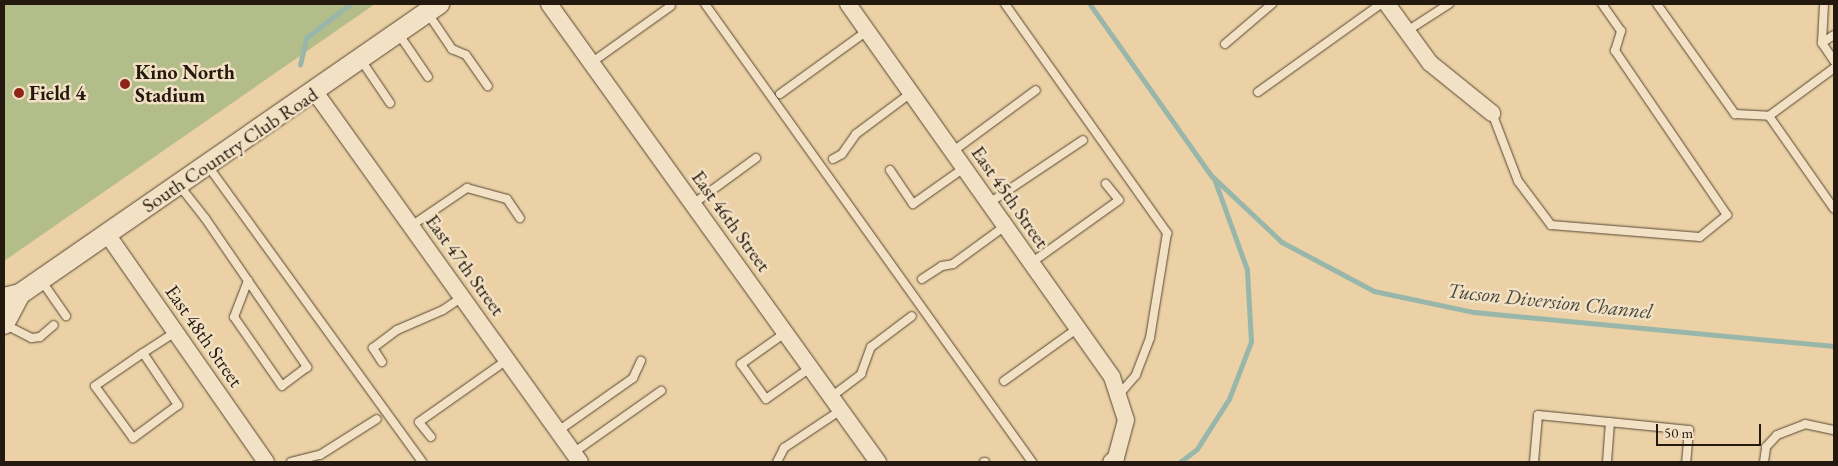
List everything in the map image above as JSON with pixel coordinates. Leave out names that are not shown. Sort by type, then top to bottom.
[{"type":"street","name":"East 46th Street","points":[[549,4],[836,404],[872,460]]},
{"type":"street","name":"East 45th Street","points":[[848,4],[1112,377],[1126,420],[1116,458],[1111,462]]},
{"type":"street","points":[[1387,4],[1430,63],[1492,113]]},
{"type":"street","name":"South Country Club Road","points":[[4,324],[12,296],[41,280],[315,92],[433,8]]},
{"type":"street","name":"East 47th Street","points":[[315,92],[576,457]]},
{"type":"street","name":"East 48th Street","points":[[107,234],[266,462]]},
{"type":"lane","points":[[705,4],[1032,462]]},
{"type":"lane","points":[[1006,4],[1167,233],[1150,338],[1136,375],[1118,396]]},
{"type":"lane","points":[[1224,44],[1272,4]]},
{"type":"lane","points":[[1258,92],[1380,4]]},
{"type":"lane","points":[[1407,31],[1449,4]]},
{"type":"lane","points":[[1492,113],[1518,181],[1551,225],[1700,237],[1727,215],[1615,51],[1621,32],[1602,4]]},
{"type":"lane","points":[[1657,4],[1735,114],[1769,116],[1834,68]]},
{"type":"lane","points":[[1824,4],[1822,43],[1834,60]]},
{"type":"lane","points":[[591,63],[671,6]]},
{"type":"lane","points":[[433,8],[452,49],[466,55],[488,86]]},
{"type":"lane","points":[[780,94],[867,31]]},
{"type":"lane","points":[[398,33],[428,77]]},
{"type":"lane","points":[[1822,43],[1834,35]]},
{"type":"lane","points":[[361,60],[390,103]]},
{"type":"lane","points":[[952,152],[1036,90]]},
{"type":"lane","points":[[833,159],[842,154],[856,134],[910,93]]},
{"type":"lane","points":[[1769,116],[1834,209]]},
{"type":"lane","points":[[989,203],[1082,140]]},
{"type":"lane","points":[[693,204],[756,158]]},
{"type":"lane","points":[[207,166],[422,462]]},
{"type":"lane","points":[[890,170],[913,204],[964,168]]},
{"type":"lane","points":[[1031,263],[1119,200],[1106,184]]},
{"type":"lane","points":[[179,185],[248,281],[307,368],[282,386],[234,317],[248,281]]},
{"type":"lane","points":[[411,226],[467,188],[507,199],[520,218]]},
{"type":"lane","points":[[922,279],[942,266],[953,264],[1005,226]]},
{"type":"lane","points":[[41,280],[66,316]]},
{"type":"lane","points":[[382,362],[373,348],[397,330],[442,310],[462,297]]},
{"type":"lane","points":[[777,462],[784,448],[836,404],[861,374],[871,347],[912,316]]},
{"type":"lane","points":[[4,324],[32,338],[40,337],[54,325]]},
{"type":"lane","points":[[1004,381],[1078,328]]},
{"type":"lane","points":[[143,354],[178,404],[133,438],[95,386],[175,332]]},
{"type":"lane","points":[[785,333],[741,364],[766,399],[810,368]]},
{"type":"lane","points":[[430,437],[419,422],[507,360]]},
{"type":"lane","points":[[558,431],[633,378],[640,361]]},
{"type":"lane","points":[[576,457],[661,391]]},
{"type":"lane","points":[[1534,462],[1538,415],[1689,430],[1686,462]]},
{"type":"lane","points":[[290,462],[320,455],[377,419]]},
{"type":"lane","points":[[1607,462],[1610,422]]},
{"type":"lane","points":[[1764,462],[1766,447],[1777,435],[1805,424],[1834,430]]},
{"type":"green space","name":"Kino North Stadium","points":[[4,4],[375,4],[4,261]]},
{"type":"waterway","points":[[300,65],[306,38],[350,4]]},
{"type":"waterway","name":"Tucson Diversion Channel","points":[[1090,4],[1212,176],[1282,242],[1374,291],[1474,312],[1834,346]]},
{"type":"waterway","points":[[1180,462],[1197,449],[1229,399],[1251,342],[1247,270],[1214,179]]},
{"type":"place","name":"Kino North Stadium","points":[[125,84]]},
{"type":"place","name":"Field 4","points":[[19,93]]}]
